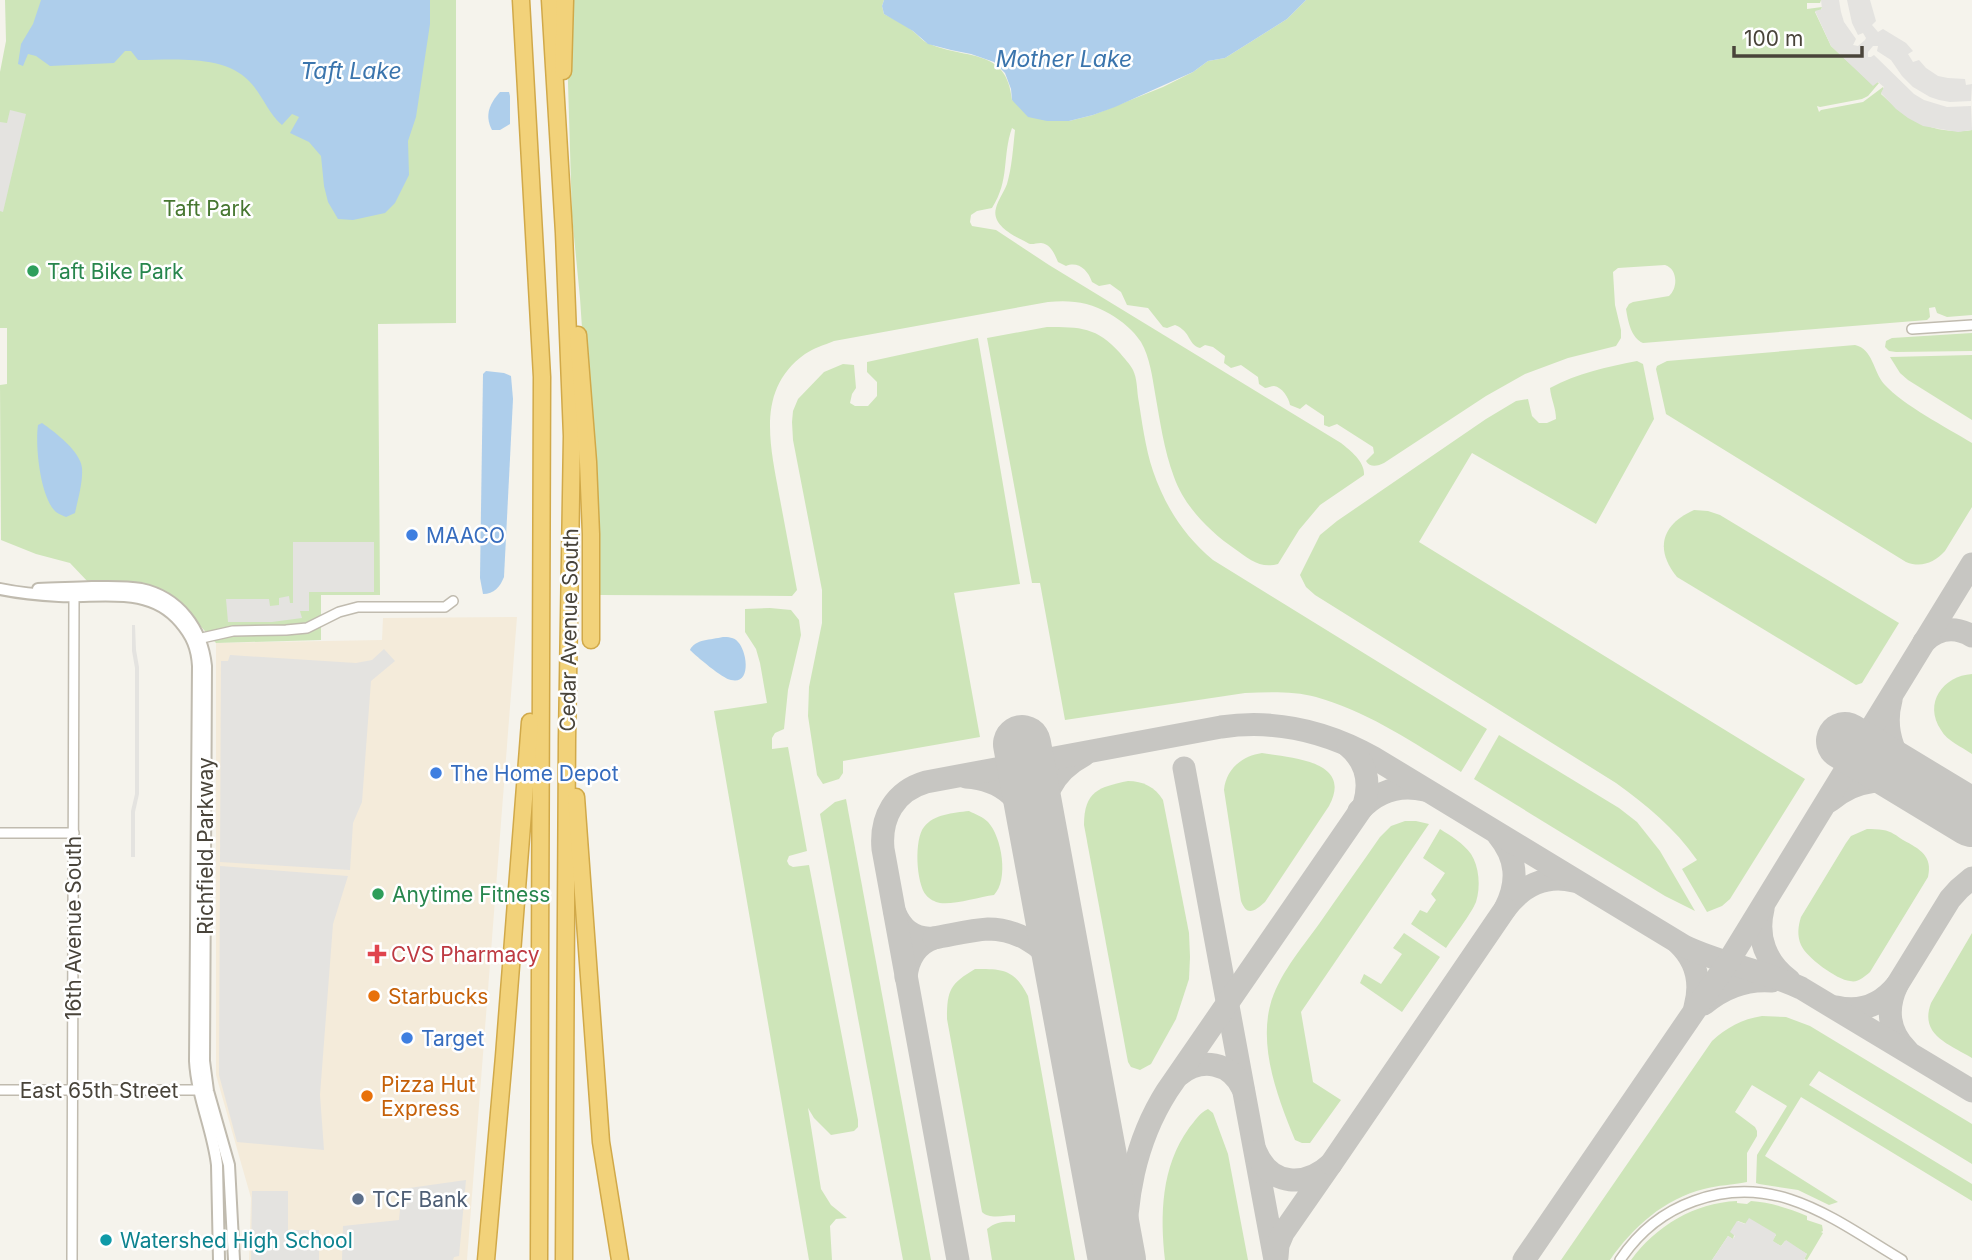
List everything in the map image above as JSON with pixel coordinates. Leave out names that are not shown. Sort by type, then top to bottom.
[{"type":"highway","points":[[512,0],[524,63]]},
{"type":"highway","name":"Cedar Avenue South","points":[[521,0],[542,377],[539,1260]]},
{"type":"highway","name":"Cedar Avenue South","points":[[550,0],[564,233],[572,436],[566,753],[564,1260]]},
{"type":"highway","points":[[560,171],[565,0]]},
{"type":"highway","points":[[564,233],[575,293],[588,462],[591,640]]},
{"type":"highway","points":[[486,1260],[540,604]]},
{"type":"highway","points":[[569,606],[579,849],[601,1142],[620,1260]]},
{"type":"street","points":[[1912,330],[1972,325]]},
{"type":"street","name":"Richfield Parkway","points":[[14,592],[59,587],[125,587],[142,589],[164,597],[184,613],[206,666],[204,1061],[208,1091],[229,1165],[234,1260]]},
{"type":"street","name":"Richfield Parkway","points":[[0,589],[74,596],[127,596],[150,600],[177,618],[197,639]]},
{"type":"street","name":"16th Avenue South","points":[[72,1260],[74,596]]},
{"type":"street","points":[[197,639],[233,631],[307,628],[338,612],[358,607],[445,607],[453,601]]},
{"type":"street","name":"Richfield Parkway","points":[[197,639],[195,1061],[199,1090],[216,1152],[219,1260]]},
{"type":"street","points":[[0,833],[74,833]]},
{"type":"street","name":"East 65th Street","points":[[0,1090],[199,1090]]},
{"type":"street","points":[[1620,1260],[1634,1240],[1671,1210],[1703,1197],[1738,1191],[1780,1195],[1806,1205],[1902,1260]]},
{"type":"street","points":[[217,1217],[226,1221],[234,1260]]},
{"type":"shaded area","points":[[1821,0],[1839,0],[1844,22],[1856,39],[1853,45],[1858,46],[1866,38],[1863,33],[1858,35],[1852,23],[1847,0],[1870,0],[1876,21],[1872,25],[1878,32],[1883,29],[1906,43],[1913,51],[1908,54],[1913,62],[1919,60],[1938,76],[1965,79],[1966,85],[1972,84],[1971,101],[1939,100],[1913,87],[1891,60],[1877,51],[1878,46],[1873,46],[1868,52],[1868,57],[1874,55],[1914,94],[1924,100],[1947,107],[1971,106],[1972,130],[1958,132],[1923,126],[1896,109],[1881,93],[1884,87],[1878,82],[1873,86],[1831,46],[1815,11],[1822,9]]},
{"type":"shaded area","points":[[10,110],[26,114],[3,212],[0,211],[0,122],[7,123]]},
{"type":"shaded area","points":[[293,542],[374,542],[374,592],[309,592],[309,611],[300,611],[302,618],[272,622],[228,622],[226,599],[269,599],[270,606],[279,605],[279,598],[289,596],[290,603],[293,603]]},
{"type":"shaded area","points":[[517,617],[467,1260],[249,1260],[251,1198],[216,1075],[216,643],[382,640],[383,618]]},
{"type":"shaded area","points":[[132,625],[135,625],[139,667],[139,794],[135,812],[135,857],[131,857],[131,811],[135,794],[135,668]]},
{"type":"shaded area","points":[[384,649],[395,661],[371,681],[362,802],[353,823],[350,870],[220,862],[221,661],[228,661],[230,655],[356,663],[372,660]]},
{"type":"shaded area","points":[[220,866],[348,876],[333,924],[320,1095],[324,1150],[237,1142],[219,1075]]},
{"type":"shaded area","points":[[466,1180],[459,1256],[453,1260],[342,1260],[343,1226],[399,1220],[402,1189]]},
{"type":"shaded area","points":[[252,1191],[288,1191],[288,1230],[319,1230],[319,1260],[251,1260]]},
{"type":"shaded area","points":[[1749,1218],[1776,1234],[1773,1241],[1781,1246],[1786,1240],[1807,1254],[1804,1260],[1712,1260],[1728,1236],[1733,1239],[1735,1236],[1730,1232],[1737,1221],[1745,1224]]},
{"type":"green space","name":"Taft Park","points":[[5,0],[456,0],[456,323],[378,324],[380,595],[321,595],[321,640],[216,643],[178,602],[89,583],[70,563],[36,554],[1,540],[0,385],[7,384],[7,328],[0,328],[0,72],[6,41]]},
{"type":"green space","points":[[569,0],[884,0],[884,14],[906,26],[925,42],[993,63],[1009,83],[1012,100],[1069,121],[1093,115],[1163,87],[1208,61],[1225,58],[1287,19],[1306,0],[1821,0],[1820,3],[1807,3],[1807,9],[1822,7],[1815,12],[1831,46],[1873,85],[1879,83],[1862,99],[1817,106],[1819,112],[1863,102],[1883,87],[1881,94],[1917,122],[1944,130],[1972,130],[1972,315],[1947,317],[1937,313],[1935,307],[1929,308],[1930,317],[1927,320],[1643,343],[1633,333],[1626,309],[1633,302],[1669,296],[1674,288],[1674,274],[1665,265],[1618,268],[1613,272],[1615,305],[1621,330],[1621,338],[1616,346],[1568,358],[1525,374],[1486,396],[1384,463],[1372,466],[1366,461],[1374,453],[1373,447],[1337,424],[1329,427],[1324,425],[1324,416],[1306,404],[1300,409],[1290,405],[1280,388],[1265,388],[1259,384],[1258,377],[1241,365],[1231,368],[1224,363],[1225,356],[1213,347],[1196,346],[1184,331],[1175,325],[1163,327],[1148,308],[1127,305],[1121,292],[1110,284],[1099,286],[1092,282],[1082,268],[1058,262],[1047,245],[1028,243],[1000,225],[995,214],[1010,171],[1015,130],[1012,128],[998,198],[992,208],[971,215],[972,226],[996,230],[1341,443],[1360,461],[1364,475],[1320,505],[1299,530],[1278,564],[1260,564],[1250,559],[1207,526],[1178,488],[1165,446],[1149,361],[1138,338],[1119,320],[1095,307],[1073,302],[1048,302],[834,341],[808,352],[789,368],[773,400],[770,437],[797,590],[792,596],[600,595],[596,591],[592,478],[572,216],[567,50]]},
{"type":"green space","points":[[1047,327],[1079,328],[1095,333],[1112,344],[1130,366],[1136,380],[1142,425],[1158,484],[1177,520],[1203,551],[1213,560],[1487,729],[1461,772],[1373,720],[1336,703],[1299,694],[1245,693],[1065,720],[1040,583],[1032,583],[987,338]]},
{"type":"green space","points":[[1972,333],[1972,351],[1896,352],[1885,347],[1886,341],[1892,338]]},
{"type":"green space","points":[[978,338],[1020,584],[954,593],[980,737],[843,761],[843,773],[839,779],[823,784],[817,775],[808,716],[809,687],[822,623],[822,590],[793,440],[793,411],[798,399],[824,372],[843,364],[854,365],[856,388],[850,403],[855,406],[868,406],[877,396],[877,382],[867,372],[867,362]]},
{"type":"green space","points":[[1855,345],[1866,351],[1880,379],[1892,392],[1972,443],[1972,507],[1945,551],[1927,563],[1906,562],[1666,414],[1656,369],[1667,361]]},
{"type":"green space","points":[[1972,355],[1972,420],[1908,380],[1890,357]]},
{"type":"green space","points":[[1637,361],[1643,364],[1654,419],[1596,524],[1472,453],[1419,542],[1805,779],[1730,899],[1722,906],[1707,912],[1682,869],[1697,860],[1670,827],[1649,809],[1616,783],[1315,595],[1306,587],[1300,575],[1320,535],[1486,419],[1516,401],[1528,399],[1532,416],[1539,423],[1547,423],[1556,419],[1550,388],[1582,374]]},
{"type":"green space","points":[[1694,510],[1720,515],[1899,623],[1862,683],[1856,685],[1677,577],[1665,557],[1665,538],[1675,522]]},
{"type":"green space","points":[[745,609],[791,610],[799,620],[801,635],[788,690],[784,729],[775,733],[772,738],[772,749],[788,747],[807,851],[789,856],[787,861],[793,867],[809,865],[858,1120],[858,1127],[854,1131],[831,1135],[808,1108],[821,1189],[831,1205],[847,1218],[836,1219],[830,1226],[832,1260],[809,1260],[714,711],[767,703],[756,649],[745,632]]},
{"type":"green space","points":[[1972,674],[1972,754],[1944,734],[1934,710],[1935,701],[1945,685]]},
{"type":"green space","points":[[1499,735],[1619,808],[1637,822],[1660,851],[1695,911],[1665,896],[1474,779]]},
{"type":"green space","points":[[1262,753],[1315,764],[1326,770],[1333,779],[1334,791],[1329,806],[1265,902],[1249,911],[1241,901],[1224,790],[1228,776],[1236,765],[1248,757]]},
{"type":"green space","points":[[1128,781],[1148,786],[1163,800],[1189,933],[1190,957],[1189,979],[1176,1019],[1151,1064],[1140,1070],[1131,1067],[1128,1062],[1084,825],[1087,805],[1095,792]]},
{"type":"green space","points":[[846,799],[931,1260],[903,1260],[820,814],[835,802]]},
{"type":"green space","points":[[969,811],[988,822],[997,838],[1002,858],[999,888],[994,895],[952,903],[936,902],[926,895],[920,881],[918,851],[921,833],[928,823],[938,817]]},
{"type":"green space","points":[[1405,821],[1429,824],[1301,1012],[1313,1082],[1341,1100],[1310,1143],[1302,1143],[1295,1140],[1278,1096],[1270,1064],[1267,1032],[1271,1003],[1288,967],[1380,837],[1391,826]]},
{"type":"green space","points":[[1440,829],[1461,843],[1471,854],[1476,864],[1479,883],[1474,907],[1446,948],[1411,924],[1420,910],[1427,913],[1436,900],[1431,894],[1445,873],[1423,858]]},
{"type":"green space","points":[[1867,829],[1889,831],[1924,854],[1929,864],[1928,877],[1870,972],[1861,979],[1844,980],[1809,956],[1800,942],[1799,927],[1801,917],[1846,843],[1851,836]]},
{"type":"green space","points":[[1404,933],[1440,957],[1402,1012],[1360,983],[1364,974],[1381,984],[1402,954],[1393,948]]},
{"type":"green space","points":[[1972,933],[1972,1058],[1938,1037],[1929,1023],[1928,1014],[1931,1003]]},
{"type":"green space","points":[[975,969],[1007,972],[1018,980],[1028,996],[1075,1260],[992,1260],[987,1229],[1000,1222],[1015,1222],[1015,1215],[993,1216],[982,1212],[947,1019],[949,994],[960,979]]},
{"type":"green space","points":[[1762,1016],[1786,1017],[1810,1026],[1972,1124],[1972,1164],[1819,1071],[1809,1085],[1972,1184],[1972,1201],[1801,1097],[1765,1156],[1838,1202],[1829,1205],[1798,1190],[1756,1183],[1757,1155],[1787,1106],[1752,1085],[1735,1112],[1757,1131],[1747,1153],[1747,1182],[1709,1188],[1663,1207],[1629,1236],[1610,1260],[1561,1260],[1712,1041],[1735,1025]]},
{"type":"green space","points":[[1208,1109],[1213,1113],[1228,1154],[1248,1260],[1165,1260],[1163,1209],[1168,1175],[1189,1128],[1197,1117]]},
{"type":"green space","points":[[1737,1201],[1747,1204],[1751,1201],[1765,1203],[1793,1210],[1807,1216],[1807,1220],[1822,1225],[1823,1233],[1807,1260],[1804,1259],[1807,1254],[1785,1241],[1781,1246],[1772,1241],[1776,1235],[1738,1221],[1733,1239],[1728,1236],[1712,1260],[1631,1260],[1652,1237],[1677,1218],[1706,1206]]},
{"type":"water","name":"Taft Lake","points":[[41,0],[430,0],[430,24],[416,117],[408,141],[409,175],[395,203],[385,213],[353,220],[338,219],[328,202],[321,156],[309,142],[290,133],[299,117],[292,114],[282,125],[249,81],[226,66],[197,60],[138,60],[131,51],[125,51],[114,63],[50,66],[28,54],[23,66],[18,64],[21,44],[33,24]]},
{"type":"water","name":"Mother Lake","points":[[884,0],[1306,0],[1287,19],[1225,58],[1208,61],[1193,72],[1093,115],[1069,121],[1047,121],[1028,117],[1012,100],[1005,73],[994,62],[928,44],[913,31],[884,14]]},
{"type":"water","points":[[500,92],[509,92],[510,124],[500,130],[492,130],[488,119],[489,109]]},
{"type":"water","points":[[486,371],[511,376],[513,399],[504,577],[496,589],[483,594],[480,578],[483,374]]},
{"type":"water","points":[[42,423],[72,449],[82,468],[75,513],[66,517],[57,513],[51,505],[42,483],[37,445],[38,425]]},
{"type":"water","points":[[723,637],[736,640],[744,652],[745,673],[738,680],[722,676],[690,650],[699,642]]},
{"type":"taxiway","points":[[1524,1260],[1728,962],[1972,564]]},
{"type":"taxiway","points":[[1924,642],[1947,630],[1972,636]]},
{"type":"taxiway","points":[[1830,801],[1851,787],[1872,782],[1919,786],[1904,767],[1893,746],[1888,724],[1891,700]]},
{"type":"taxiway","points":[[958,1260],[883,849],[887,816],[906,792],[926,782],[1221,727],[1261,725],[1300,729],[1356,749],[1684,946],[1801,988],[1972,1091]]},
{"type":"taxiway","points":[[1125,1260],[1127,1216],[1134,1172],[1156,1111],[1167,1091],[1364,805],[1367,788],[1365,772],[1359,758],[1348,746]]},
{"type":"taxiway","points":[[966,777],[1003,788],[1019,803],[1039,835],[1050,788],[1063,770],[1084,755]]},
{"type":"taxiway","points":[[1184,768],[1275,1260]]},
{"type":"taxiway","points":[[1359,811],[1373,798],[1389,791],[1407,788],[1425,790]]},
{"type":"taxiway","points":[[1498,835],[1509,852],[1514,870],[1512,889],[1505,909],[1519,894],[1535,884],[1553,879],[1574,881]]},
{"type":"taxiway","points":[[1897,985],[1950,899],[1972,878]]},
{"type":"taxiway","points":[[1331,1164],[1505,909]]},
{"type":"taxiway","points":[[1763,909],[1761,930],[1765,949],[1774,966],[1789,980]]},
{"type":"taxiway","points":[[895,913],[910,933],[934,938],[922,944],[914,953],[906,977]]},
{"type":"taxiway","points":[[934,938],[988,929],[1027,939],[1044,951],[1056,967],[1065,988],[1073,1025]]},
{"type":"taxiway","points":[[1678,943],[1696,972],[1698,989],[1695,1007]]},
{"type":"taxiway","points":[[1704,1004],[1719,993],[1736,986],[1772,981]]},
{"type":"taxiway","points":[[1836,1007],[1854,1009],[1870,1006],[1884,998],[1897,985],[1891,1002],[1891,1019],[1896,1035],[1907,1050]]},
{"type":"taxiway","points":[[1179,1075],[1197,1066],[1215,1065],[1231,1073],[1243,1089]]},
{"type":"taxiway","points":[[1256,1152],[1271,1172],[1290,1180],[1311,1177],[1331,1164],[1283,1233],[1277,1257]]},
{"type":"runway","points":[[1845,741],[1972,818]]},
{"type":"runway","points":[[1022,744],[1117,1260]]},
{"type":"place","name":"Taft Bike Park","points":[[33,271]]},
{"type":"place","name":"MAACO","points":[[412,535]]},
{"type":"place","name":"The Home Depot","points":[[436,773]]},
{"type":"place","name":"Anytime Fitness","points":[[378,894]]},
{"type":"place","name":"CVS Pharmacy","points":[[377,954]]},
{"type":"place","name":"Starbucks","points":[[374,996]]},
{"type":"place","name":"Target","points":[[407,1038]]},
{"type":"place","name":"Pizza Hut Express","points":[[367,1096]]},
{"type":"place","name":"TCF Bank","points":[[358,1199]]},
{"type":"place","name":"Watershed High School","points":[[106,1240]]}]
